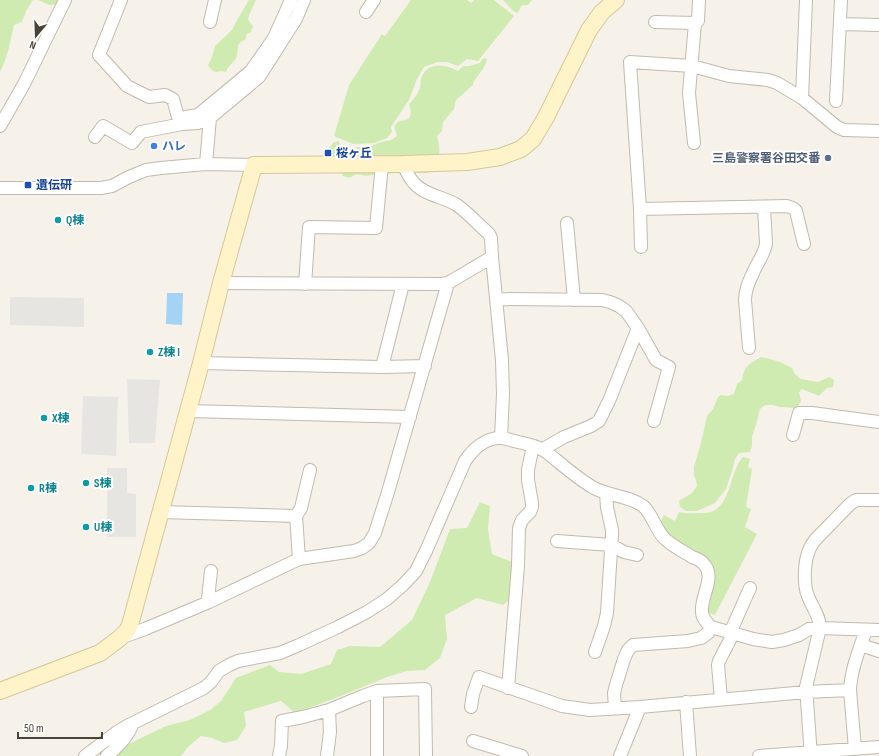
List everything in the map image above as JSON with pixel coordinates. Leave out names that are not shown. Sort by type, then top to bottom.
[{"type":"street","points":[[0,126],[24,84],[65,0]]},
{"type":"street","points":[[121,0],[99,55],[127,86],[149,97],[165,95],[173,99],[178,118]]},
{"type":"street","points":[[210,22],[215,0]]},
{"type":"street","points":[[152,130],[158,125],[178,118],[198,115],[251,71],[274,38],[291,0]]},
{"type":"street","points":[[95,137],[103,126],[132,143],[141,132],[182,124],[198,123],[210,118],[259,77],[296,19],[304,0]]},
{"type":"street","points":[[366,12],[374,0]]},
{"type":"street","points":[[0,188],[101,188],[112,186],[146,170],[206,164],[254,166],[403,164],[467,162],[500,157],[521,149],[532,139],[546,117],[589,30],[602,12],[616,0]]},
{"type":"street","points":[[694,143],[689,93],[695,24],[698,20],[699,0]]},
{"type":"street","points":[[802,98],[806,0]]},
{"type":"street","points":[[836,101],[841,0]]},
{"type":"street","points":[[654,22],[695,24]]},
{"type":"street","points":[[840,24],[879,25]]},
{"type":"street","points":[[641,247],[640,209],[630,62],[692,66],[729,76],[768,80],[777,83],[802,98],[838,127],[844,130],[879,131]]},
{"type":"street","points":[[206,164],[210,118]]},
{"type":"street","points":[[305,284],[308,228],[376,228],[382,164]]},
{"type":"street","points":[[403,164],[414,184],[421,189],[459,206],[489,234],[491,238],[502,360],[503,394],[501,438]]},
{"type":"street","points":[[0,691],[100,653],[120,638],[127,631],[130,625],[201,364],[221,283],[254,166]]},
{"type":"street","points":[[640,209],[787,206],[794,208],[796,211],[804,244]]},
{"type":"street","points":[[749,348],[745,294],[752,273],[765,249],[766,235],[764,207]]},
{"type":"street","points":[[567,223],[574,300]]},
{"type":"street","points":[[221,283],[448,284],[492,258]]},
{"type":"street","points":[[382,367],[403,284]]},
{"type":"street","points":[[120,638],[145,630],[209,602],[299,559],[354,551],[369,543],[388,492],[448,284]]},
{"type":"street","points":[[496,299],[602,300],[619,306],[626,311],[638,328],[656,360],[669,367],[654,421]]},
{"type":"street","points":[[508,688],[518,566],[519,528],[522,520],[530,512],[532,507],[528,480],[530,460],[538,448],[591,426],[599,421],[638,328]]},
{"type":"street","points":[[201,364],[382,367],[425,366]]},
{"type":"street","points":[[188,411],[410,417]]},
{"type":"street","points":[[793,436],[799,413],[812,413],[879,422]]},
{"type":"street","points":[[85,756],[117,732],[204,688],[211,682],[219,671],[229,665],[238,661],[280,653],[367,612],[387,599],[403,586],[416,570],[470,453],[483,443],[501,438],[538,448],[595,488],[644,506],[664,538],[674,546],[703,562],[709,578],[702,606],[702,613],[707,623],[711,627],[753,639],[772,642],[784,640],[809,630],[820,628],[879,630]]},
{"type":"street","points":[[299,559],[296,516],[301,508],[310,470]]},
{"type":"street","points":[[595,652],[607,613],[612,530],[607,507],[606,493]]},
{"type":"street","points":[[811,754],[806,687],[820,628],[820,622],[807,595],[806,562],[810,546],[850,504],[856,500],[879,500]]},
{"type":"street","points":[[161,512],[296,516]]},
{"type":"street","points":[[557,541],[611,545],[624,552],[637,555]]},
{"type":"street","points":[[209,602],[211,571]]},
{"type":"street","points":[[721,699],[718,665],[719,661],[750,588]]},
{"type":"street","points":[[615,708],[614,693],[616,685],[624,659],[628,650],[633,645],[688,641],[701,638],[708,633],[711,627]]},
{"type":"street","points":[[856,749],[850,683],[866,630]]},
{"type":"street","points":[[861,645],[879,651]]},
{"type":"street","points":[[471,707],[473,694],[479,677],[562,706],[590,710],[806,692],[850,690]]},
{"type":"street","points":[[278,756],[281,746],[282,721],[329,710],[377,691],[425,689],[426,756]]},
{"type":"street","points":[[377,691],[377,756]]},
{"type":"street","points":[[686,702],[690,756]]},
{"type":"street","points":[[620,756],[640,707]]},
{"type":"street","points":[[327,756],[330,732],[329,710]]},
{"type":"street","points":[[108,756],[124,740],[133,723]]},
{"type":"street","points":[[473,741],[522,756]]},
{"type":"street","points":[[760,756],[811,754],[879,747]]},
{"type":"green space","points":[[0,0],[33,0],[26,11],[22,22],[14,25],[7,55],[0,72]]},
{"type":"green space","points":[[38,0],[60,0],[59,4],[49,5]]},
{"type":"green space","points":[[249,0],[256,0],[248,20],[253,26],[251,32],[247,34],[245,40],[238,46],[237,56],[226,72],[215,72],[208,65],[215,46],[232,30]]},
{"type":"green space","points":[[411,0],[467,0],[471,3],[474,0],[494,0],[514,16],[478,61],[467,59],[458,66],[447,62],[438,62],[424,67],[417,79],[409,100],[391,127],[392,132],[387,138],[374,143],[353,144],[334,136],[349,85],[382,34],[385,36]]},
{"type":"green space","points":[[503,0],[532,0],[528,5],[521,6],[517,13]]},
{"type":"green space","points":[[483,58],[487,59],[486,63],[474,80],[473,85],[456,100],[454,109],[443,122],[442,131],[437,136],[439,152],[437,160],[428,173],[393,173],[366,176],[357,174],[349,178],[343,176],[338,161],[333,158],[333,152],[329,148],[334,142],[339,141],[343,155],[349,157],[354,153],[357,147],[366,148],[391,140],[397,136],[394,126],[399,121],[406,120],[410,117],[411,112],[409,104],[420,88],[421,78],[425,71],[434,66],[443,66],[458,71],[463,66],[480,63]]},
{"type":"green space","points":[[761,357],[777,361],[792,368],[795,374],[801,379],[818,382],[829,377],[834,380],[833,387],[827,388],[819,396],[802,389],[799,392],[801,401],[797,408],[765,405],[760,409],[752,437],[750,452],[739,453],[735,459],[726,489],[715,503],[697,511],[686,511],[680,507],[679,501],[692,493],[697,486],[694,475],[694,467],[707,416],[713,409],[718,397],[721,395],[728,396],[734,394],[737,384],[742,380],[746,368]]},
{"type":"green space","points":[[743,457],[750,459],[748,467],[752,469],[746,507],[751,509],[745,527],[757,534],[715,615],[709,613],[708,609],[714,578],[712,565],[703,557],[669,535],[660,523],[664,515],[675,521],[679,512],[706,513],[718,508],[727,495],[738,463]]},
{"type":"green space","points":[[480,502],[490,506],[488,529],[492,554],[512,562],[509,600],[503,605],[477,598],[445,615],[447,639],[440,658],[425,670],[407,671],[387,677],[295,713],[281,701],[244,712],[246,726],[237,740],[224,743],[212,738],[201,736],[188,747],[181,756],[116,756],[123,747],[141,738],[166,726],[190,720],[210,710],[221,701],[236,678],[270,665],[279,672],[301,674],[331,664],[337,650],[350,646],[380,647],[412,620],[430,582],[450,529],[467,528]]},
{"type":"shaded area","points":[[10,297],[84,298],[84,327],[10,325]]},
{"type":"shaded area","points":[[127,379],[160,380],[155,443],[129,443]]},
{"type":"shaded area","points":[[83,396],[118,397],[116,456],[81,454]]},
{"type":"shaded area","points":[[107,468],[127,468],[127,493],[136,494],[136,537],[107,537]]},
{"type":"water","points":[[167,293],[183,293],[182,325],[166,324]]},
{"type":"place","name":"ハレ","points":[[154,146]]},
{"type":"place","name":"桜ヶ丘","points":[[328,153]]},
{"type":"place","name":"三島警察署谷田交番","points":[[828,158]]},
{"type":"place","name":"遺伝研","points":[[28,185]]},
{"type":"place","name":"Q棟","points":[[58,220]]},
{"type":"place","name":"Z棟 I","points":[[150,352]]},
{"type":"place","name":"X棟","points":[[44,418]]},
{"type":"place","name":"S棟","points":[[86,483]]},
{"type":"place","name":"R棟","points":[[31,488]]},
{"type":"place","name":"U棟","points":[[86,527]]}]
